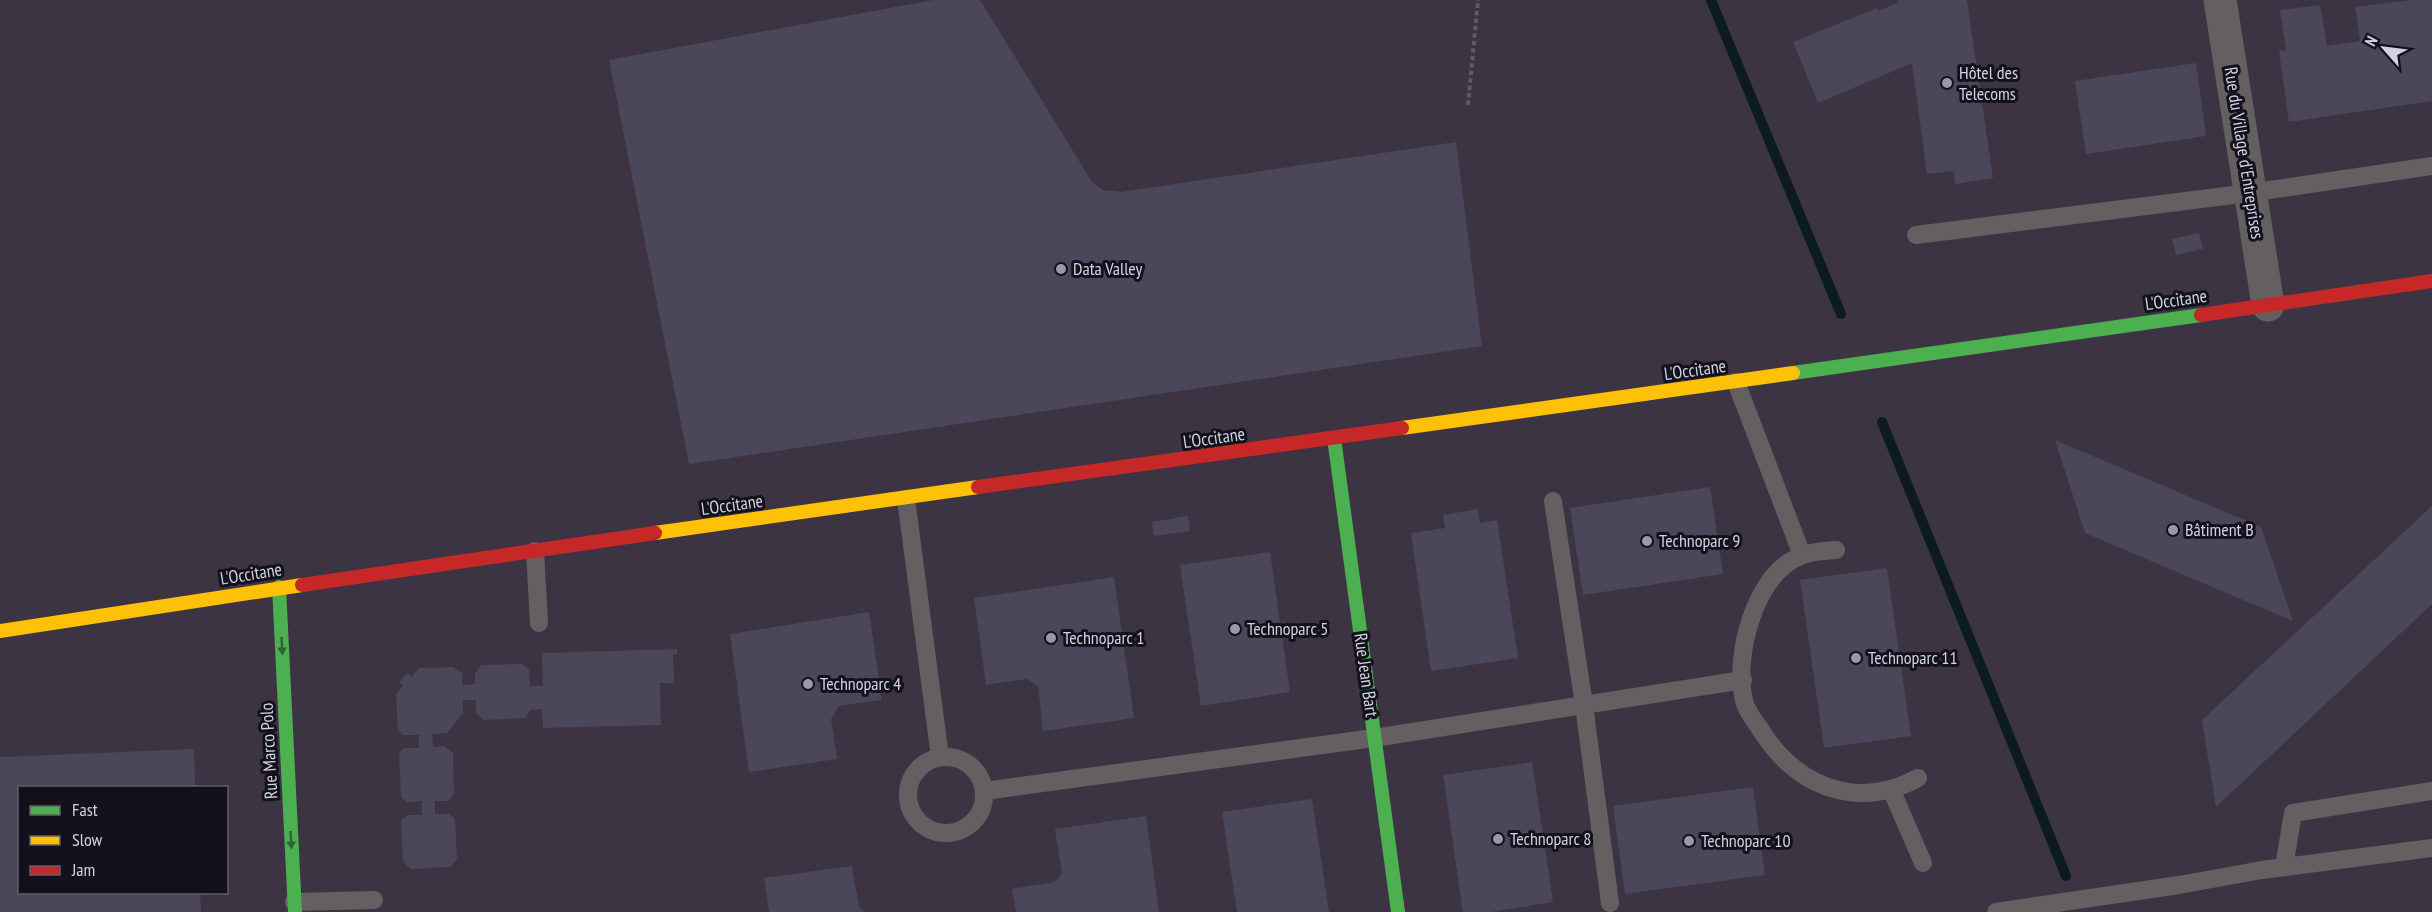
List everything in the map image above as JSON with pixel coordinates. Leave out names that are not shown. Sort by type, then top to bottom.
[{"type":"street","name":"Rue du Village d'Entreprises","points":[[2220,0],[2248,193],[2268,305]]},
{"type":"street","name":"L'Occitane","points":[[0,631],[279,587],[1736,382],[2432,280]]},
{"type":"street","name":"Rue Jean Bart","points":[[1334,438],[1398,912]]},
{"type":"street","name":"Rue Marco Polo","points":[[279,587],[295,907]]},
{"type":"lane","points":[[1916,235],[2248,193],[2432,165]]},
{"type":"lane","points":[[1736,382],[1802,555]]},
{"type":"lane","points":[[906,499],[940,756]]},
{"type":"lane","points":[[1553,501],[1584,705],[1610,903]]},
{"type":"lane","points":[[1836,549],[1802,555],[1783,566],[1753,610],[1742,655],[1745,704],[1754,721],[1786,761],[1807,779],[1833,790],[1856,793],[1891,789],[1918,778]]},
{"type":"lane","points":[[535,551],[539,623]]},
{"type":"lane","points":[[984,791],[1374,738],[1743,680]]},
{"type":"lane","points":[[940,756],[958,759],[974,769],[981,779],[984,791],[983,804],[969,826],[957,832],[945,833],[932,831],[920,825],[908,803],[907,790],[918,768],[940,756]]},
{"type":"lane","points":[[1891,789],[1923,863]]},
{"type":"lane","points":[[2284,867],[2293,813],[2432,791]]},
{"type":"lane","points":[[1996,912],[2284,867],[2432,848]]},
{"type":"lane","points":[[295,907],[374,900]]},
{"type":"path","points":[[1468,105],[1478,0]]},
{"type":"shaded area","points":[[0,0],[2432,0],[2432,912],[0,912]]},
{"type":"building","name":"Data Valley","points":[[933,0],[980,0],[1092,182],[1103,190],[1121,192],[1456,142],[1482,346],[689,464],[609,60]]},
{"type":"building","name":"Hôtel des Telecoms","points":[[1898,0],[1967,0],[1993,178],[1955,184],[1954,171],[1927,174],[1912,63],[1818,103],[1793,42],[1877,8],[1878,11],[1898,3]]},
{"type":"building","points":[[2412,0],[2432,0],[2432,101],[2289,122],[2279,51],[2286,50],[2280,10],[2320,5],[2327,46],[2360,41],[2355,7]]},
{"type":"building","points":[[2196,63],[2206,136],[2086,154],[2075,81]]},
{"type":"building","points":[[2199,233],[2203,249],[2176,255],[2172,239]]},
{"type":"building","name":"Bâtiment B","points":[[2055,440],[2261,527],[2293,621],[2085,533]]},
{"type":"building","name":"Technoparc 9","points":[[1710,487],[1723,574],[1583,595],[1570,508]]},
{"type":"building","points":[[2432,506],[2432,604],[2216,807],[2202,720]]},
{"type":"building","points":[[1478,509],[1480,523],[1497,520],[1518,658],[1431,671],[1411,533],[1445,528],[1443,515]]},
{"type":"building","points":[[1188,516],[1190,531],[1154,536],[1152,522]]},
{"type":"building","name":"Technoparc 5","points":[[1270,552],[1290,692],[1201,706],[1180,565]]},
{"type":"building","name":"Technoparc 11","points":[[1887,568],[1911,736],[1824,748],[1800,580]]},
{"type":"building","name":"Technoparc 1","points":[[1114,577],[1134,718],[1043,731],[1038,686],[1027,679],[986,685],[974,598]]},
{"type":"building","name":"Technoparc 4","points":[[869,612],[882,700],[839,706],[831,719],[837,759],[749,772],[730,634]]},
{"type":"building","points":[[677,649],[677,654],[673,654],[674,683],[660,683],[661,725],[543,728],[542,709],[530,710],[526,718],[484,720],[476,713],[476,700],[463,700],[463,713],[447,733],[432,734],[433,747],[444,746],[453,753],[454,794],[448,801],[435,801],[435,814],[449,814],[455,819],[457,859],[450,867],[411,869],[403,862],[401,820],[408,815],[422,815],[422,801],[407,802],[401,797],[399,753],[404,748],[419,748],[419,735],[403,735],[398,730],[396,695],[403,685],[399,682],[407,673],[412,677],[419,668],[453,667],[462,673],[462,685],[475,684],[475,674],[481,665],[522,664],[529,670],[530,686],[543,686],[542,653]]},
{"type":"building","points":[[194,749],[195,786],[18,786],[18,894],[200,894],[201,912],[0,912],[0,757]]},
{"type":"building","name":"Technoparc 8","points":[[1532,762],[1553,902],[1491,912],[1463,912],[1443,775]]},
{"type":"building","name":"Technoparc 10","points":[[1753,787],[1765,875],[1625,894],[1613,806]]},
{"type":"building","points":[[1312,799],[1329,912],[1237,912],[1222,812]]},
{"type":"building","points":[[1146,816],[1159,912],[1016,912],[1012,889],[1055,882],[1062,874],[1055,829]]},
{"type":"building","points":[[852,866],[859,907],[864,912],[769,912],[764,878]]},
{"type":"waterway","points":[[1711,0],[1841,314]]},
{"type":"waterway","points":[[1882,422],[2066,876]]},
{"type":"traffic: fast","points":[[1793,373],[2201,315]]},
{"type":"traffic: fast","points":[[1334,438],[1398,912]]},
{"type":"traffic: fast","points":[[279,587],[295,912]]},
{"type":"traffic: slow","points":[[1402,428],[1793,373]]},
{"type":"traffic: slow","points":[[655,533],[978,487]]},
{"type":"traffic: slow","points":[[0,631],[302,585]]},
{"type":"traffic: jam","points":[[2201,315],[2432,281]]},
{"type":"traffic: jam","points":[[978,487],[1402,428]]},
{"type":"traffic: jam","points":[[302,585],[655,533]]},
{"type":"place","name":"Hôtel des Telecoms","points":[[1947,83]]},
{"type":"place","name":"Data Valley","points":[[1061,269]]},
{"type":"place","name":"Bâtiment B","points":[[2173,530]]},
{"type":"place","name":"Technoparc 9","points":[[1647,541]]},
{"type":"place","name":"Technoparc 5","points":[[1235,629]]},
{"type":"place","name":"Technoparc 1","points":[[1051,638]]},
{"type":"place","name":"Technoparc 11","points":[[1856,658]]},
{"type":"place","name":"Technoparc 4","points":[[808,684]]},
{"type":"place","name":"Technoparc 8","points":[[1498,839]]},
{"type":"place","name":"Technoparc 10","points":[[1689,841]]}]
